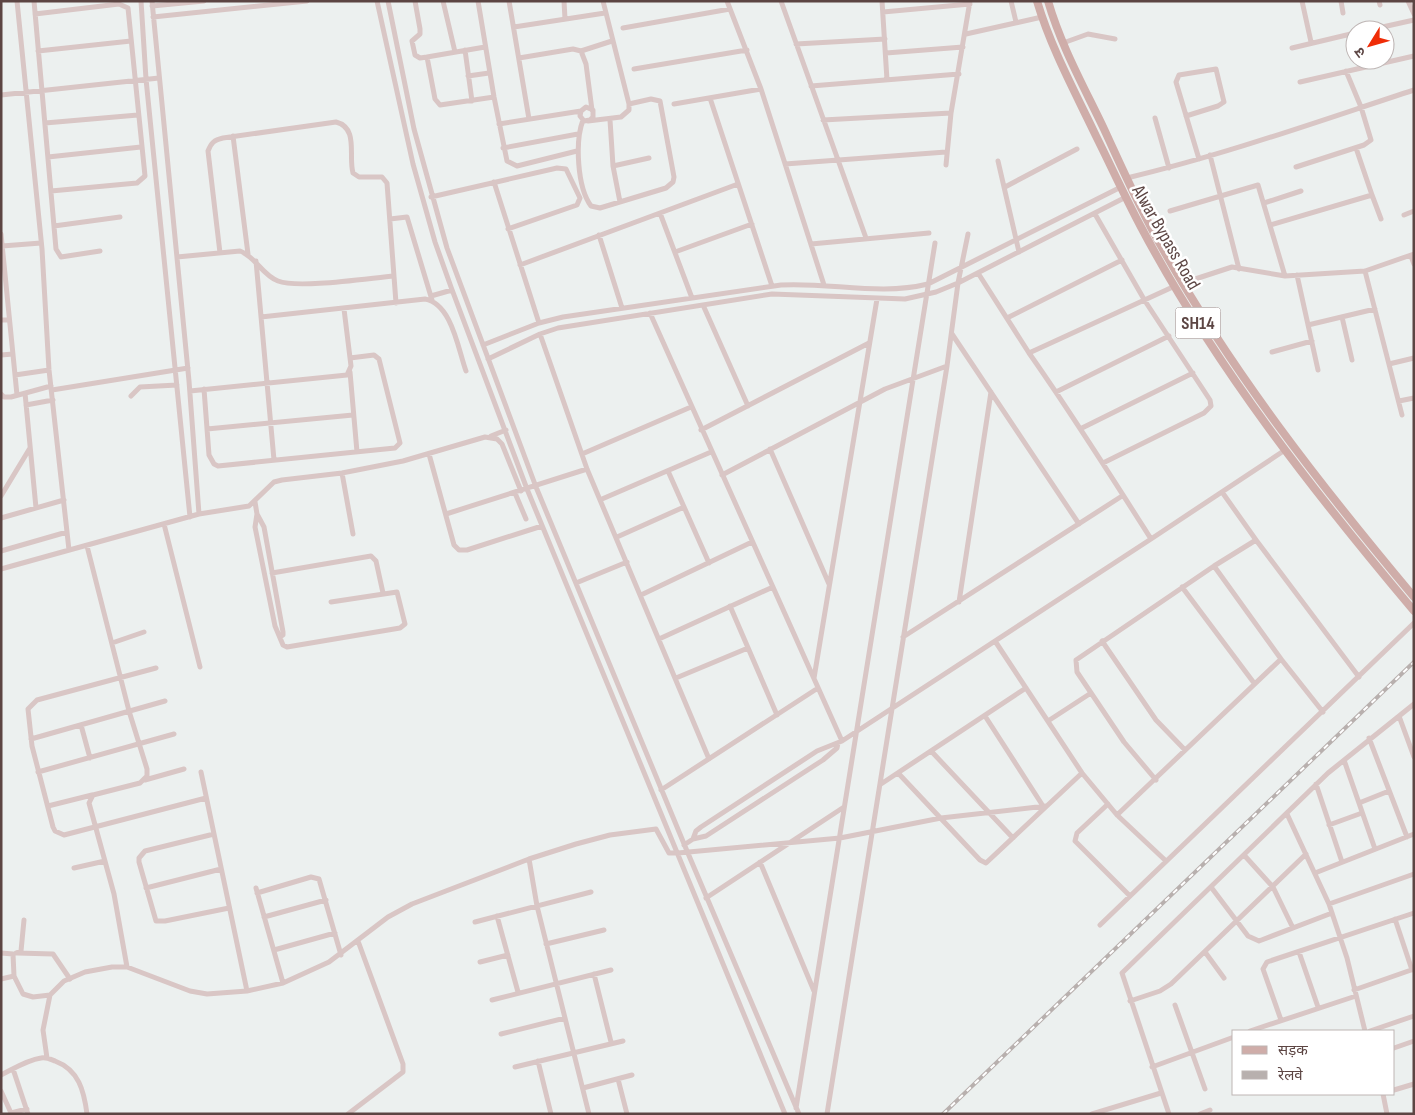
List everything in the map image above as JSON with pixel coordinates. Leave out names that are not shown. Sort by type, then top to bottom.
[{"type":"main road","name":"Alwar Bypass Road","points":[[1037,1],[1053,46],[1126,198],[1179,284],[1285,450],[1323,502],[1414,611]]},
{"type":"main road","name":"Alwar Bypass Road","points":[[1048,1],[1063,43],[1179,284],[1308,466],[1414,597]]},
{"type":"street","points":[[18,1],[41,243],[49,370],[69,550]]},
{"type":"street","points":[[34,1],[56,249],[61,257],[100,251]]},
{"type":"street","points":[[141,1],[146,79],[190,517]]},
{"type":"street","points":[[199,514],[188,368],[152,4],[204,1]]},
{"type":"street","points":[[154,17],[307,1]]},
{"type":"street","points":[[377,1],[413,164],[435,242],[506,430],[526,519]]},
{"type":"street","points":[[388,1],[410,114],[431,197],[447,248],[536,486],[706,898],[798,1111]]},
{"type":"street","points":[[415,1],[420,34],[412,41],[415,55],[420,58],[485,47]]},
{"type":"street","points":[[443,1],[455,52]]},
{"type":"street","points":[[478,1],[507,162],[517,166],[577,151]]},
{"type":"street","points":[[509,1],[529,119]]},
{"type":"street","points":[[564,1],[565,20]]},
{"type":"street","points":[[586,120],[610,120],[626,114],[629,104],[602,1]]},
{"type":"street","points":[[727,1],[761,89],[824,285]]},
{"type":"street","points":[[782,1],[866,238]]},
{"type":"street","points":[[882,1],[887,80]]},
{"type":"street","points":[[1011,1],[1016,22]]},
{"type":"street","points":[[1302,1],[1311,42]]},
{"type":"street","points":[[1341,1],[1344,13]]},
{"type":"street","points":[[1408,1],[1414,14]]},
{"type":"street","points":[[883,12],[970,3],[964,47],[951,113],[946,165]]},
{"type":"street","points":[[35,14],[97,4],[119,4],[128,8],[142,147],[144,176],[137,183],[51,191]]},
{"type":"street","points":[[623,28],[730,9]]},
{"type":"street","points":[[514,27],[605,13]]},
{"type":"street","points":[[966,34],[1042,17]]},
{"type":"street","points":[[1395,24],[1414,20]]},
{"type":"street","points":[[1063,43],[1088,34],[1115,39]]},
{"type":"street","points":[[1292,48],[1345,35]]},
{"type":"street","points":[[796,44],[885,39]]},
{"type":"street","points":[[38,51],[132,41]]},
{"type":"street","points":[[519,58],[573,50],[581,51],[612,41]]},
{"type":"street","points":[[886,53],[964,47]]},
{"type":"street","points":[[464,50],[472,101]]},
{"type":"street","points":[[634,69],[746,50]]},
{"type":"street","points":[[581,51],[586,64],[594,117],[586,120],[578,134],[577,151],[585,194],[591,206],[600,208],[666,188],[673,182],[674,178],[660,101],[651,99],[629,104]]},
{"type":"street","points":[[1300,82],[1414,56]]},
{"type":"street","points":[[427,57],[435,99],[440,105],[494,97]]},
{"type":"street","points":[[1186,116],[1218,106],[1224,102],[1216,70],[1179,75],[1176,82],[1186,116],[1199,159]]},
{"type":"street","points":[[1296,168],[1356,148],[1371,140],[1361,107],[1346,71]]},
{"type":"street","points":[[468,76],[490,72]]},
{"type":"street","points":[[811,86],[959,74]]},
{"type":"street","points":[[1,95],[42,89],[159,78]]},
{"type":"street","points":[[674,104],[761,89]]},
{"type":"street","points":[[1127,178],[1210,156],[1414,90]]},
{"type":"street","points":[[710,98],[772,286]]},
{"type":"street","points":[[499,124],[581,111],[586,107],[592,110]]},
{"type":"street","points":[[581,111],[586,120]]},
{"type":"street","points":[[823,120],[951,113]]},
{"type":"street","points":[[45,123],[138,115]]},
{"type":"street","points":[[1155,118],[1169,168]]},
{"type":"street","points":[[610,120],[613,166],[620,202]]},
{"type":"street","points":[[220,253],[208,151],[215,140],[336,122],[343,124],[351,137],[354,172],[359,177],[382,177],[387,183],[396,303]]},
{"type":"street","points":[[503,148],[578,134]]},
{"type":"street","points":[[233,136],[248,254]]},
{"type":"street","points":[[48,158],[142,147]]},
{"type":"street","points":[[1356,148],[1381,219]]},
{"type":"street","points":[[1005,187],[1077,149]]},
{"type":"street","points":[[785,164],[946,152]]},
{"type":"street","points":[[1210,156],[1239,269]]},
{"type":"street","points":[[613,166],[649,158]]},
{"type":"street","points":[[998,161],[1019,252]]},
{"type":"street","points":[[431,197],[562,167],[569,174],[580,202],[574,206],[508,229]]},
{"type":"street","points":[[494,182],[539,323]]},
{"type":"street","points":[[520,265],[738,184]]},
{"type":"street","points":[[1170,211],[1258,185],[1285,276]]},
{"type":"street","points":[[483,345],[539,323],[622,308],[772,286],[824,285],[895,290],[928,284],[1121,188]]},
{"type":"street","points":[[1264,203],[1301,191]]},
{"type":"street","points":[[1270,225],[1372,195]]},
{"type":"street","points":[[488,359],[540,334],[572,325],[772,294],[905,299],[927,295],[958,284],[1126,198]]},
{"type":"street","points":[[1404,215],[1414,211]]},
{"type":"street","points":[[660,213],[692,298]]},
{"type":"street","points":[[1095,214],[1146,301],[1210,400],[1209,410],[1103,463]]},
{"type":"street","points":[[54,226],[120,217]]},
{"type":"street","points":[[390,219],[407,217],[431,298],[447,317],[466,371]]},
{"type":"street","points":[[675,252],[752,224]]},
{"type":"street","points":[[811,244],[929,233]]},
{"type":"street","points":[[1,234],[4,284],[17,395]]},
{"type":"street","points":[[827,1114],[947,366],[958,284],[968,234]]},
{"type":"street","points":[[599,235],[622,308]]},
{"type":"street","points":[[798,1111],[844,807],[935,242]]},
{"type":"street","points":[[2,249],[41,243]]},
{"type":"street","points":[[177,257],[240,251],[248,254],[256,261],[268,276],[287,284],[394,276]]},
{"type":"street","points":[[1030,353],[1146,301],[1179,284],[1226,268],[1285,276],[1365,271],[1412,255],[1414,264]]},
{"type":"street","points":[[1007,318],[1122,260]]},
{"type":"street","points":[[256,261],[274,460]]},
{"type":"street","points":[[1365,271],[1402,415]]},
{"type":"street","points":[[978,273],[1056,392],[1082,428],[1122,496],[1151,539]]},
{"type":"street","points":[[1297,275],[1318,370]]},
{"type":"street","points":[[261,317],[396,303],[431,298],[452,290]]},
{"type":"street","points":[[814,678],[877,298]]},
{"type":"street","points":[[703,305],[748,406]]},
{"type":"street","points":[[344,309],[350,358],[357,452]]},
{"type":"street","points":[[1308,325],[1375,309]]},
{"type":"street","points":[[650,313],[814,678],[840,742],[837,748],[822,760],[706,836],[693,839],[684,845]]},
{"type":"street","points":[[1342,317],[1352,360]]},
{"type":"street","points":[[1,320],[9,320]]},
{"type":"street","points":[[540,334],[587,469],[602,499],[709,759]]},
{"type":"street","points":[[952,334],[1079,524]]},
{"type":"street","points":[[1056,392],[1169,336]]},
{"type":"street","points":[[1272,352],[1312,341]]},
{"type":"street","points":[[701,430],[869,343]]},
{"type":"street","points":[[1,355],[12,354]]},
{"type":"street","points":[[204,389],[209,455],[214,464],[218,466],[396,448],[400,443],[379,359],[374,355],[350,358]]},
{"type":"street","points":[[1389,364],[1414,358]]},
{"type":"street","points":[[722,475],[885,389],[947,366]]},
{"type":"street","points":[[2,398],[52,388],[188,368]]},
{"type":"street","points":[[15,375],[49,370]]},
{"type":"street","points":[[190,391],[343,377],[350,372]]},
{"type":"street","points":[[1082,428],[1193,374]]},
{"type":"street","points":[[131,396],[140,387],[176,385]]},
{"type":"street","points":[[959,602],[991,392]]},
{"type":"street","points":[[25,393],[36,508]]},
{"type":"street","points":[[1399,401],[1414,398]]},
{"type":"street","points":[[26,405],[53,400]]},
{"type":"street","points":[[582,454],[691,407]]},
{"type":"street","points":[[207,429],[353,414]]},
{"type":"street","points":[[1,569],[199,514],[243,508],[255,502],[269,486],[282,480],[342,473],[429,454],[506,430]]},
{"type":"street","points":[[491,436],[502,444],[521,491],[542,526],[785,1114]]},
{"type":"street","points":[[1,496],[30,448]]},
{"type":"street","points":[[770,449],[830,585]]},
{"type":"street","points":[[693,839],[700,827],[817,751],[840,742],[892,709],[1285,450]]},
{"type":"street","points":[[602,499],[711,452]]},
{"type":"street","points":[[429,454],[454,545],[462,551],[542,526]]},
{"type":"street","points":[[446,514],[587,469]]},
{"type":"street","points":[[668,471],[708,563]]},
{"type":"street","points":[[342,473],[353,534]]},
{"type":"street","points":[[1222,492],[1359,677]]},
{"type":"street","points":[[903,637],[1122,496]]},
{"type":"street","points":[[1,518],[64,500]]},
{"type":"street","points":[[255,502],[257,514],[255,527],[274,626],[283,645],[287,647],[404,626],[405,620],[399,594],[394,591],[331,602]]},
{"type":"street","points":[[617,538],[684,507]]},
{"type":"street","points":[[257,514],[264,527],[283,632],[283,635],[280,637]]},
{"type":"street","points":[[164,524],[200,667]]},
{"type":"street","points":[[1,551],[67,532]]},
{"type":"street","points":[[1156,780],[1135,758],[1077,672],[1076,660],[1182,587],[1256,540]]},
{"type":"street","points":[[641,594],[752,542]]},
{"type":"street","points":[[88,546],[129,711],[147,769],[145,780]]},
{"type":"street","points":[[272,572],[371,556],[376,561],[383,593]]},
{"type":"street","points":[[576,584],[627,562]]},
{"type":"street","points":[[1214,566],[1281,659],[1323,712]]},
{"type":"street","points":[[659,639],[773,587]]},
{"type":"street","points":[[1182,587],[1254,683]]},
{"type":"street","points":[[730,606],[776,715]]},
{"type":"street","points":[[1100,925],[1414,624]]},
{"type":"street","points":[[112,642],[144,632]]},
{"type":"street","points":[[995,641],[1082,773],[1117,815],[1166,861]]},
{"type":"street","points":[[1102,641],[1156,720],[1185,750]]},
{"type":"street","points":[[676,678],[748,648]]},
{"type":"street","points":[[1117,815],[1156,780],[1254,683],[1281,659]]},
{"type":"street","points":[[156,668],[33,702],[28,709],[31,739],[53,827],[59,834],[64,835],[206,798]]},
{"type":"street","points":[[661,790],[818,688]]},
{"type":"street","points":[[881,784],[899,774],[1026,688]]},
{"type":"street","points":[[1048,722],[1091,693]]},
{"type":"street","points":[[31,739],[165,701]]},
{"type":"street","points":[[1168,1114],[1122,978],[1125,968],[1316,784],[1369,738],[1414,704]]},
{"type":"street","points":[[985,716],[1044,806]]},
{"type":"street","points":[[1399,716],[1411,741],[1414,757]]},
{"type":"street","points":[[80,725],[90,758]]},
{"type":"street","points":[[38,772],[174,734]]},
{"type":"street","points":[[1369,738],[1407,837]]},
{"type":"street","points":[[932,752],[1013,838]]},
{"type":"street","points":[[1344,760],[1375,849]]},
{"type":"street","points":[[48,806],[184,769]]},
{"type":"street","points":[[201,772],[247,990]]},
{"type":"street","points":[[899,774],[980,860],[986,863],[1044,806],[1082,773]]},
{"type":"street","points":[[1316,784],[1342,862]]},
{"type":"street","points":[[1358,803],[1389,791]]},
{"type":"street","points":[[93,795],[89,803],[117,905],[127,967]]},
{"type":"street","points":[[1108,804],[1077,832],[1076,842],[1130,896]]},
{"type":"street","points":[[656,830],[668,852],[678,853],[840,838],[941,818],[1044,806]]},
{"type":"street","points":[[706,898],[844,807]]},
{"type":"street","points":[[1329,825],[1362,813]]},
{"type":"street","points":[[1287,814],[1332,912],[1365,1030]]},
{"type":"street","points":[[15,953],[14,976],[19,988],[27,997],[50,995],[70,979],[97,968],[127,967],[198,992],[228,993],[283,983],[316,970],[341,954],[388,918],[412,904],[529,859],[592,839],[656,830],[666,825]]},
{"type":"street","points":[[214,834],[145,851],[139,858],[139,862],[154,917],[160,922],[229,908]]},
{"type":"street","points":[[1315,873],[1414,834]]},
{"type":"street","points":[[1130,1001],[1166,988],[1306,854]]},
{"type":"street","points":[[1244,855],[1273,887],[1293,928]]},
{"type":"street","points":[[529,859],[537,906],[589,1114]]},
{"type":"street","points":[[74,868],[105,861]]},
{"type":"street","points":[[760,862],[815,993]]},
{"type":"street","points":[[146,888],[221,870]]},
{"type":"street","points":[[1329,904],[1414,874]]},
{"type":"street","points":[[283,983],[256,890],[316,877],[322,884],[341,954]]},
{"type":"street","points":[[1210,887],[1248,936],[1259,941],[1332,912]]},
{"type":"street","points":[[474,922],[591,892]]},
{"type":"street","points":[[264,917],[326,900]]},
{"type":"street","points":[[1281,1020],[1263,970],[1267,962],[1414,913]]},
{"type":"street","points":[[498,916],[518,992]]},
{"type":"street","points":[[1253,1030],[1355,993],[1413,969],[1395,919]]},
{"type":"street","points":[[15,953],[21,951],[24,920]]},
{"type":"street","points":[[546,944],[604,930]]},
{"type":"street","points":[[274,950],[335,933]]},
{"type":"street","points":[[348,1114],[403,1072],[403,1064],[358,941]]},
{"type":"street","points":[[1205,952],[1224,978]]},
{"type":"street","points":[[1299,952],[1318,1007]]},
{"type":"street","points":[[1,953],[53,954],[70,979]]},
{"type":"street","points":[[480,962],[508,955]]},
{"type":"street","points":[[492,1000],[611,970]]},
{"type":"street","points":[[594,974],[611,1042]]},
{"type":"street","points":[[1,979],[14,976]]},
{"type":"street","points":[[47,1058],[43,1030],[50,995]]},
{"type":"street","points":[[1175,1005],[1205,1089]]},
{"type":"street","points":[[1373,1030],[1414,1016]]},
{"type":"street","points":[[501,1034],[565,1018]]},
{"type":"street","points":[[1152,1067],[1232,1038]]},
{"type":"street","points":[[515,1066],[611,1042],[623,1041]]},
{"type":"street","points":[[1395,1048],[1414,1041]]},
{"type":"street","points":[[1,1075],[38,1058],[47,1058],[71,1069],[77,1076],[87,1114]]},
{"type":"street","points":[[538,1061],[551,1114]]},
{"type":"street","points":[[1,1091],[11,1113],[27,1111],[13,1069]]},
{"type":"street","points":[[583,1088],[632,1075]]},
{"type":"street","points":[[618,1079],[627,1114]]},
{"type":"street","points":[[1395,1090],[1414,1084]]},
{"type":"street","points":[[1092,1114],[1161,1092]]},
{"type":"street","points":[[1383,1095],[1387,1114]]},
{"type":"street","points":[[1200,1114],[1210,1110]]},
{"type":"railway","points":[[943,1114],[1414,662]]}]
